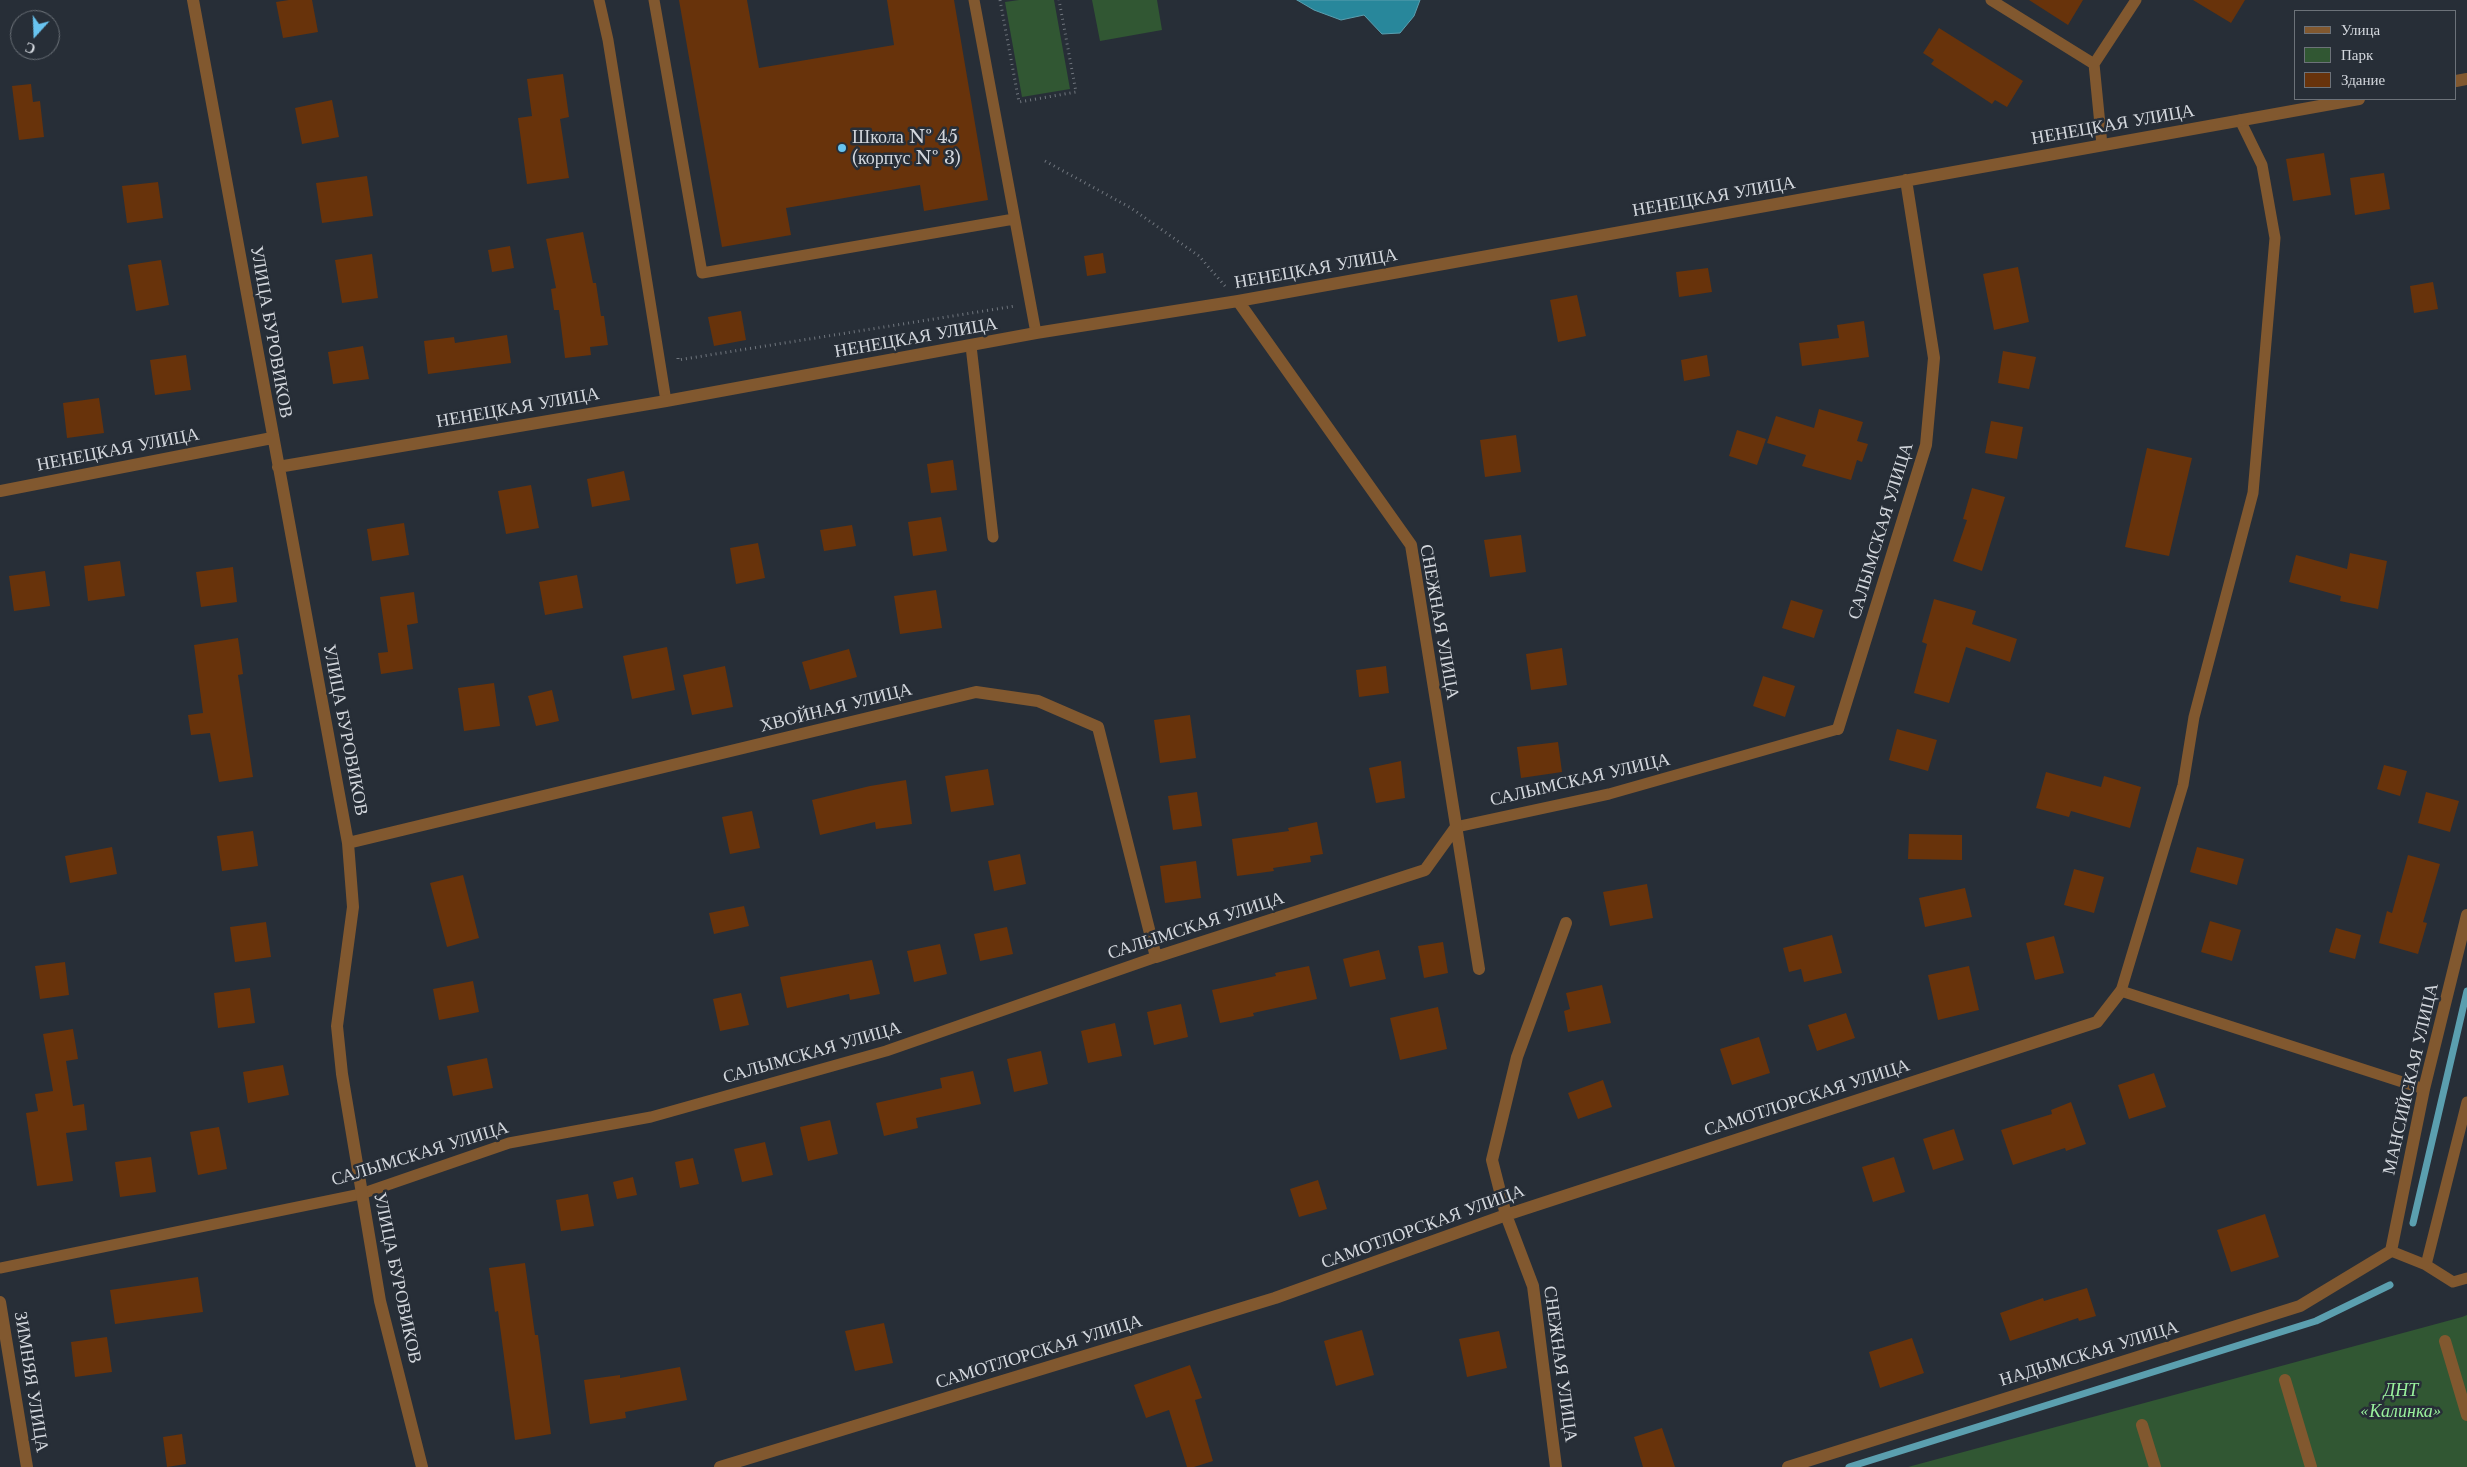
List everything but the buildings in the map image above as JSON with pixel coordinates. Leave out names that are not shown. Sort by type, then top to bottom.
[{"type":"street","name":"УЛИЦА БУРОВИКОВ","points":[[193,0],[272,438],[348,843],[353,907],[337,1026],[342,1074],[380,1301],[422,1467]]},
{"type":"street","name":"НЕНЕЦКАЯ УЛИЦА","points":[[278,467],[666,401],[1036,333],[1238,301],[2353,100]]},
{"type":"street","name":"САЛЫМСКАЯ УЛИЦА","points":[[1838,729],[1926,445],[1934,358],[1906,180]]},
{"type":"street","name":"СНЕЖНАЯ УЛИЦА","points":[[1238,301],[1411,545],[1479,970]]},
{"type":"street","name":"НЕНЕЦКАЯ УЛИЦА","points":[[0,491],[272,438]]},
{"type":"street","name":"ХВОЙНАЯ УЛИЦА","points":[[348,843],[976,692],[1020,698],[1038,701],[1098,727],[1156,957]]},
{"type":"street","name":"САЛЫМСКАЯ УЛИЦА","points":[[1156,957],[1425,870],[1456,827]]},
{"type":"street","name":"МАНСИЙСКАЯ УЛИЦА","points":[[2391,1251],[2424,1089],[2467,915]]},
{"type":"street","name":"СНЕЖНАЯ УЛИЦА","points":[[1556,1467],[1533,1286],[1506,1215],[1492,1160],[1518,1057],[1566,923]]},
{"type":"street","name":"САМОТЛОРСКАЯ УЛИЦА","points":[[720,1467],[1275,1298],[1506,1215],[2097,1022],[2121,991]]},
{"type":"street","name":"НАДЫМСКАЯ УЛИЦА","points":[[1788,1467],[2300,1306],[2391,1251]]},
{"type":"street","name":"ЗИМНЯЯ УЛИЦА","points":[[0,1302],[27,1467]]},
{"type":"street","points":[[2445,1341],[2467,1415]]},
{"type":"street","points":[[2285,1380],[2311,1467]]},
{"type":"street","points":[[2142,1425],[2155,1467]]},
{"type":"lane","points":[[599,0],[608,40],[666,401]]},
{"type":"lane","points":[[654,0],[702,273],[1014,219]]},
{"type":"lane","points":[[974,0],[1036,333]]},
{"type":"lane","points":[[1991,0],[2094,64]]},
{"type":"lane","points":[[2102,145],[2094,64],[2136,0]]},
{"type":"lane","points":[[2240,120],[2262,165],[2275,238],[2253,493],[2194,717],[2183,785],[2121,991],[2424,1089]]},
{"type":"lane","points":[[972,346],[992,537]]},
{"type":"lane","name":"САЛЫМСКАЯ УЛИЦА","points":[[1456,827],[1609,794],[1838,729]]},
{"type":"lane","name":"САЛЫМСКАЯ УЛИЦА","points":[[0,1268],[361,1194],[508,1143],[651,1117],[886,1051],[1156,957]]},
{"type":"lane","points":[[2426,1265],[2467,1102]]},
{"type":"lane","points":[[2391,1251],[2426,1265],[2453,1282],[2467,1278]]},
{"type":"path","points":[[1000,0],[1018,102],[1076,92],[1060,0]]},
{"type":"path","points":[[1045,161],[1131,208],[1199,256],[1238,301]]},
{"type":"green space","points":[[1054,0],[1070,89],[1022,97],[1005,2]]},
{"type":"green space","points":[[1092,0],[1157,0],[1162,30],[1100,41]]},
{"type":"green space","name":"ДНТ «Калинка»","points":[[2467,1315],[2467,1467],[1908,1467],[2462,1317]]},
{"type":"water","points":[[1297,0],[1420,0],[1414,16],[1400,33],[1382,34],[1364,15],[1341,20],[1314,10]]},
{"type":"waterway","points":[[2413,1223],[2467,991]]},
{"type":"waterway","points":[[1849,1467],[2316,1321],[2390,1285]]},
{"type":"place","name":"Школа № 45 (корпус № 3)","points":[[842,148]]}]
